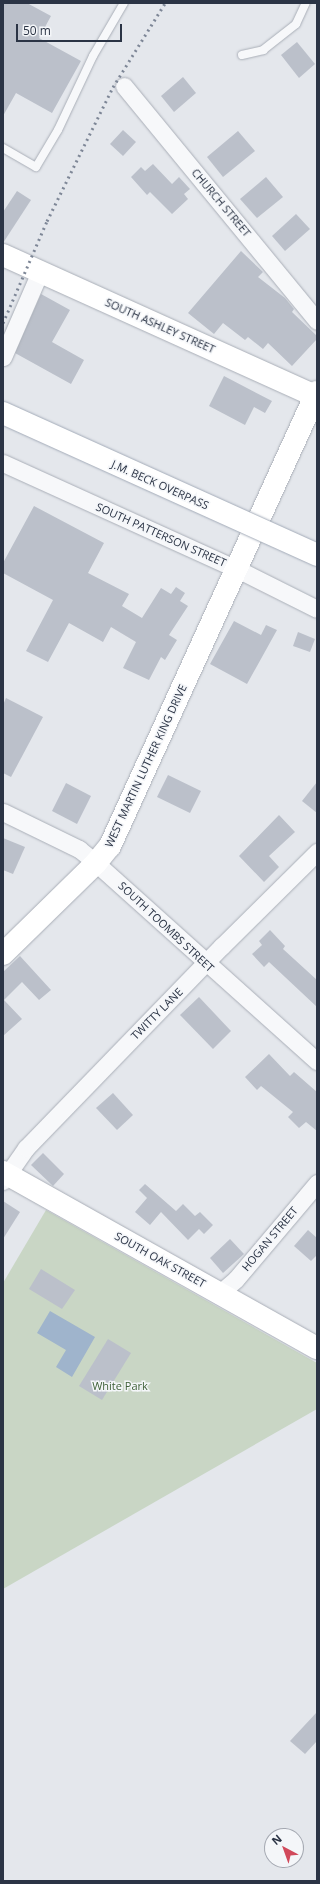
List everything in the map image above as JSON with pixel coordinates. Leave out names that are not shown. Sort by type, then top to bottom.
[{"type":"street","name":"CHURCH STREET","points":[[124,86],[317,321]]},
{"type":"street","name":"SOUTH ASHLEY STREET","points":[[3,255],[316,395]]},
{"type":"street","points":[[3,357],[40,272]]},
{"type":"street","name":"WEST MARTIN LUTHER KING DRIVE","points":[[3,954],[96,863],[110,846],[222,597],[237,569],[316,395]]},
{"type":"street","name":"J.M. BECK OVERPASS","points":[[3,413],[317,555]]},
{"type":"street","name":"SOUTH PATTERSON STREET","points":[[3,463],[237,569],[317,609]]},
{"type":"street","name":"SOUTH TOOMBS STREET","points":[[3,812],[73,846],[96,863],[205,963],[317,1061]]},
{"type":"street","name":"TWITTY LANE","points":[[4,1176],[26,1148],[205,963],[317,852]]},
{"type":"street","name":"SOUTH OAK STREET","points":[[4,1176],[220,1293],[317,1348]]},
{"type":"street","name":"HOGAN STREET","points":[[220,1293],[236,1279],[317,1183]]},
{"type":"lane","points":[[3,148],[36,167],[58,130],[93,56],[124,3]]},
{"type":"lane","points":[[242,55],[263,50],[296,24],[306,3]]},
{"type":"green space","name":"White Park","points":[[46,1210],[317,1363],[317,1409],[3,1589],[3,1283]]},
{"type":"water","points":[[50,1311],[95,1337],[72,1377],[56,1367],[66,1350],[37,1333]]},
{"type":"building","points":[[3,3],[27,3],[51,16],[39,38],[81,61],[52,113],[16,93],[3,116]]},
{"type":"building","points":[[297,42],[315,64],[299,78],[281,55]]},
{"type":"building","points":[[183,77],[196,93],[174,112],[161,96]]},
{"type":"building","points":[[123,130],[136,142],[123,156],[110,144]]},
{"type":"building","points":[[238,131],[255,151],[223,177],[207,157]]},
{"type":"building","points":[[153,164],[172,184],[179,177],[190,189],[184,194],[188,199],[172,214],[150,192],[147,195],[131,177],[141,167],[145,171]]},
{"type":"building","points":[[266,177],[283,197],[257,218],[240,199]]},
{"type":"building","points":[[17,191],[31,200],[3,243],[3,212]]},
{"type":"building","points":[[296,214],[310,229],[285,251],[272,236]]},
{"type":"building","points":[[241,251],[263,272],[258,277],[285,298],[294,309],[292,312],[317,336],[317,339],[292,366],[268,343],[263,349],[248,337],[245,340],[223,323],[214,334],[188,313]]},
{"type":"building","points":[[41,294],[70,310],[52,342],[84,360],[71,384],[15,353]]},
{"type":"building","points":[[224,376],[272,401],[265,413],[254,407],[245,425],[209,406]]},
{"type":"building","points":[[34,506],[104,543],[88,573],[129,594],[122,606],[142,618],[161,588],[171,594],[176,587],[185,593],[180,601],[188,606],[169,635],[177,640],[165,660],[161,657],[149,680],[123,668],[136,642],[111,627],[103,642],[69,623],[48,662],[26,651],[53,600],[3,573],[3,563]]},
{"type":"building","points":[[234,621],[261,635],[266,625],[277,630],[247,684],[210,664]]},
{"type":"building","points":[[298,632],[315,639],[310,652],[293,646]]},
{"type":"building","points":[[6,698],[43,717],[11,777],[3,773],[3,705]]},
{"type":"building","points":[[168,775],[201,791],[190,813],[157,797]]},
{"type":"building","points":[[317,782],[317,813],[302,801]]},
{"type":"building","points":[[66,783],[91,796],[77,824],[52,811]]},
{"type":"building","points":[[279,815],[295,832],[269,856],[279,867],[264,882],[239,856]]},
{"type":"building","points":[[3,838],[25,847],[13,874],[3,870]]},
{"type":"building","points":[[270,930],[285,946],[283,949],[317,980],[317,1007],[269,962],[264,967],[252,954],[262,945],[259,941]]},
{"type":"building","points":[[20,956],[51,990],[39,1000],[22,982],[4,1000],[22,1019],[3,1036],[3,972]]},
{"type":"building","points":[[199,997],[231,1031],[213,1049],[180,1015]]},
{"type":"building","points":[[269,1054],[290,1076],[294,1072],[317,1092],[317,1131],[306,1122],[299,1128],[288,1117],[293,1112],[261,1086],[257,1090],[245,1077]]},
{"type":"building","points":[[113,1093],[133,1115],[117,1130],[96,1108]]},
{"type":"building","points":[[43,1153],[64,1174],[53,1186],[31,1165]]},
{"type":"building","points":[[145,1184],[176,1211],[183,1204],[195,1216],[200,1212],[213,1225],[204,1234],[199,1229],[188,1240],[161,1212],[150,1225],[135,1212],[147,1198],[139,1190]]},
{"type":"building","points":[[3,1201],[20,1212],[3,1239]]},
{"type":"building","points":[[308,1230],[317,1238],[317,1255],[311,1261],[294,1246]]},
{"type":"building","points":[[230,1239],[244,1254],[223,1273],[210,1258]]},
{"type":"building","points":[[41,1269],[75,1290],[62,1309],[29,1289]]},
{"type":"building","points":[[108,1339],[131,1353],[102,1400],[79,1386]]},
{"type":"building","points":[[317,1712],[317,1741],[305,1754],[290,1741]]},
{"type":"railway","points":[[3,323],[47,221],[113,87],[165,3]]}]
